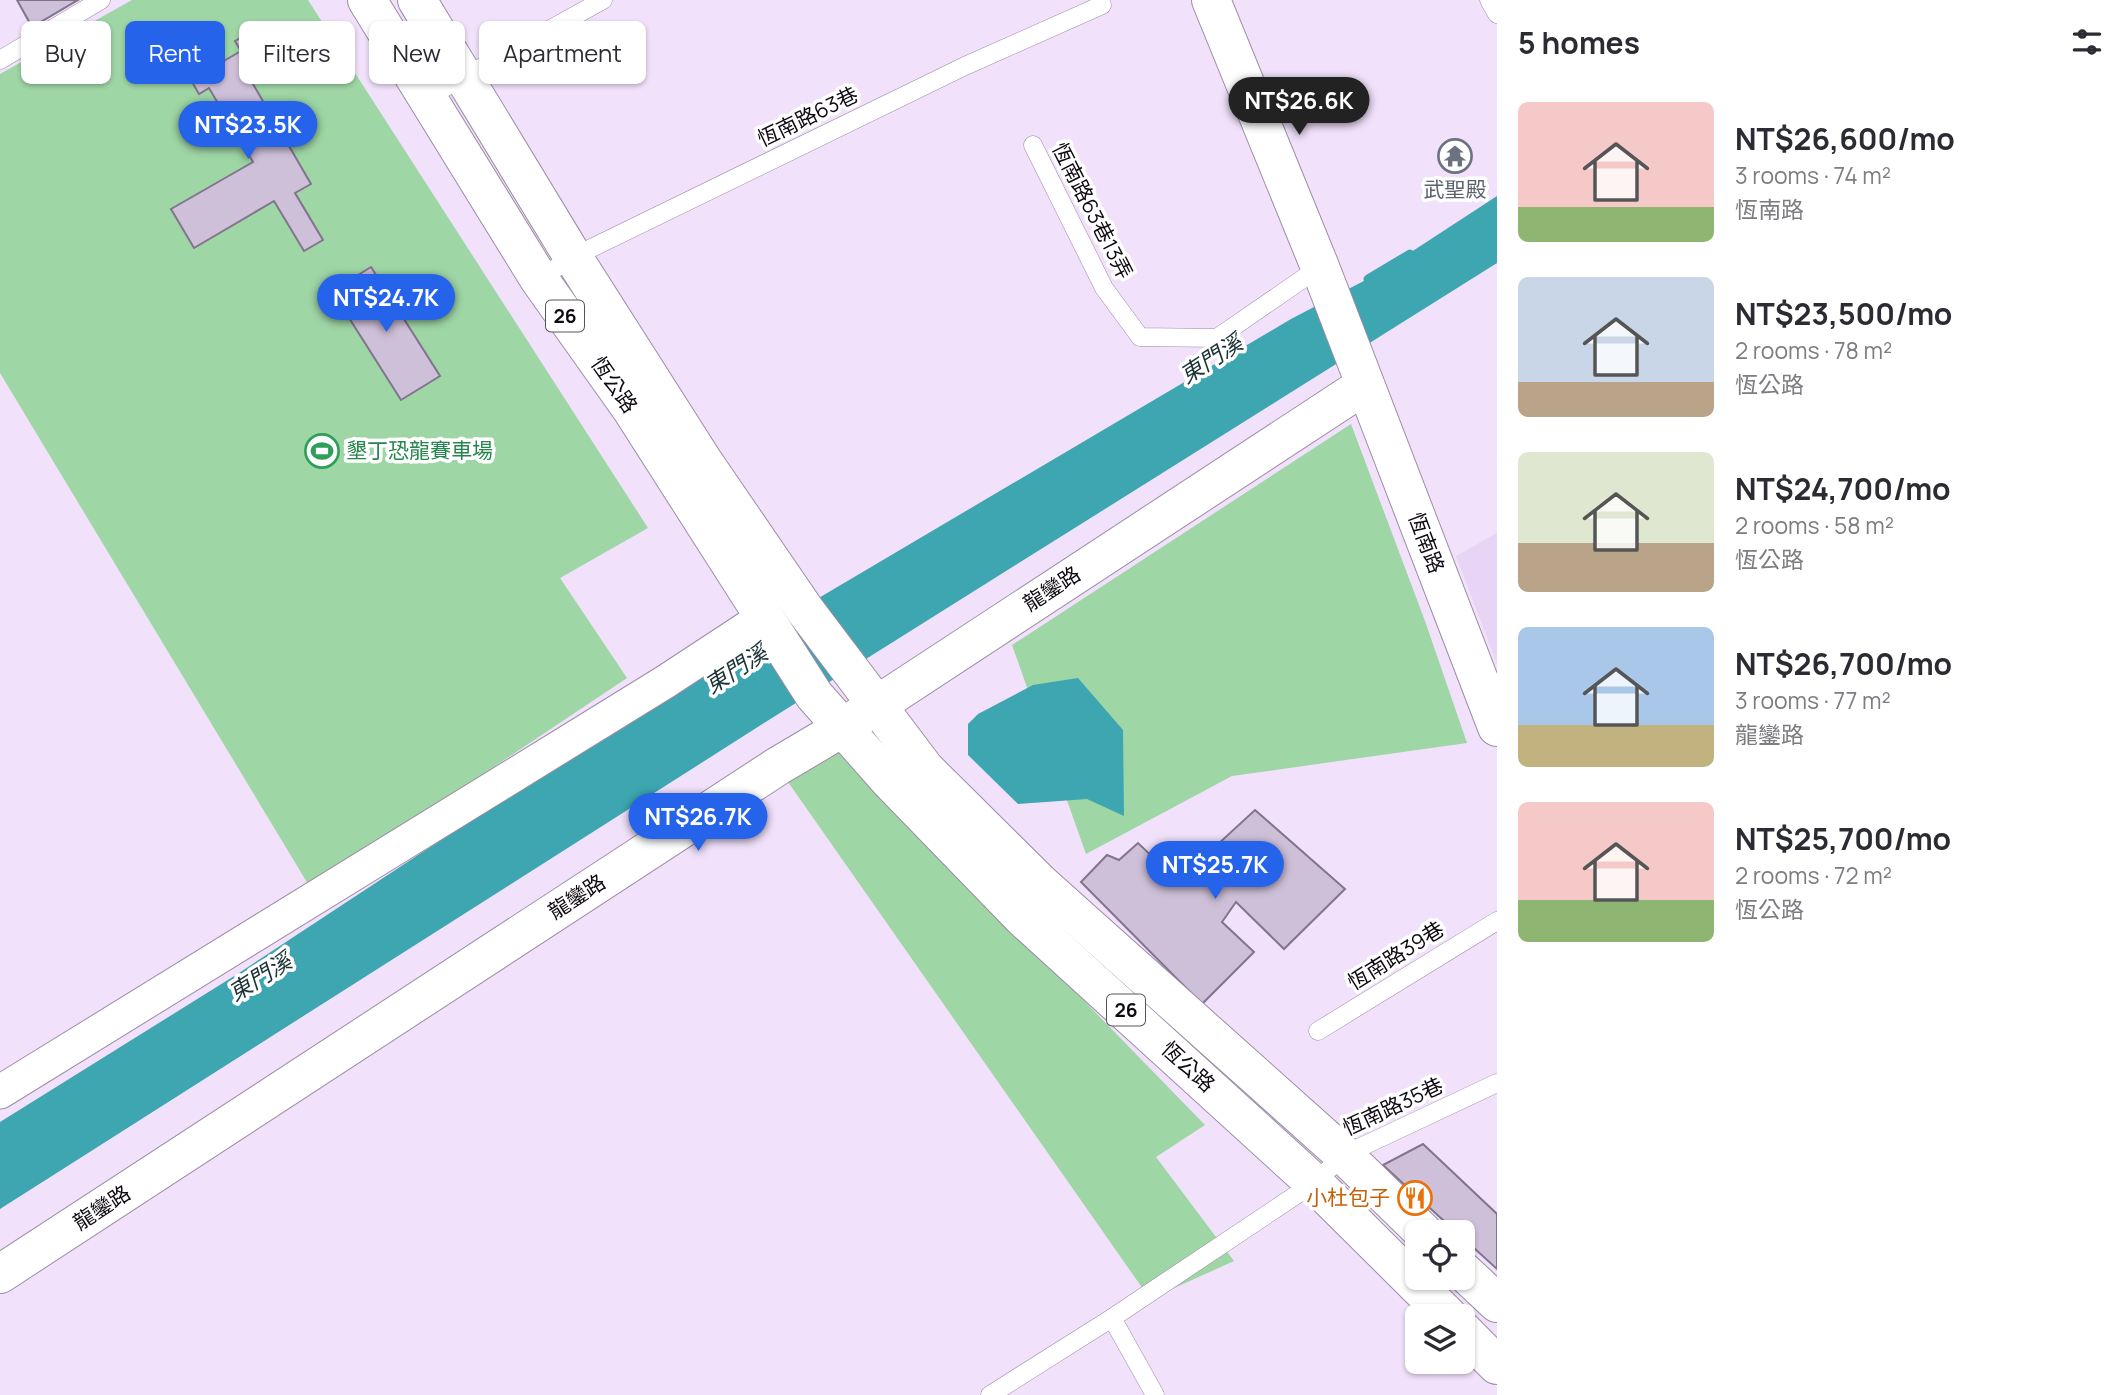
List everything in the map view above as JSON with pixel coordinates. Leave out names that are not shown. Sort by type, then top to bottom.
[{"type":"main road","name":"恆公路","points":[[367,0],[539,279],[632,410],[814,695],[934,828],[1023,918],[1314,1183],[1436,1304]]},
{"type":"main road","name":"恆公路","points":[[417,0],[430,21]]},
{"type":"main road","points":[[1211,0],[1326,281]]},
{"type":"main road","name":"恆公路","points":[[465,78],[573,257],[703,461],[805,610],[925,769],[1041,884],[1344,1156],[1411,1220]]},
{"type":"main road","name":"恆南路","points":[[1326,281],[1497,727]]},
{"type":"main road","name":"龍鑾路","points":[[0,1274],[766,773],[842,728],[1360,372]]},
{"type":"main road","points":[[1475,1282],[1497,1303]]},
{"type":"main road","points":[[1475,1343],[1497,1365]]},
{"type":"street","points":[[0,1093],[665,682],[767,623]]},
{"type":"lane","points":[[0,60],[102,0]]},
{"type":"lane","points":[[465,75],[603,0]]},
{"type":"lane","points":[[1489,0],[1497,14]]},
{"type":"lane","name":"恆南路63巷","points":[[539,279],[573,257],[965,66],[1102,5]]},
{"type":"lane","points":[[428,97],[450,84]]},
{"type":"lane","name":"恆南路63巷13弄","points":[[1033,145],[1104,288],[1140,337],[1217,338],[1326,281]]},
{"type":"lane","name":"恆南路39巷","points":[[1318,1031],[1497,921]]},
{"type":"lane","name":"恆南路35巷","points":[[990,1395],[1112,1318],[1314,1183],[1344,1156],[1497,1083]]},
{"type":"lane","points":[[1112,1318],[1155,1395]]},
{"type":"shaded area","points":[[1497,533],[1497,664],[1456,556]]},
{"type":"green space","name":"墾丁恐龍賽車場","points":[[132,0],[308,0],[322,21],[239,21],[239,84],[355,84],[355,73],[648,528],[560,578],[627,678],[311,889],[0,373],[0,74],[21,62],[21,84],[111,84],[111,21],[95,21]]},
{"type":"green space","points":[[1351,424],[1425,621],[1467,743],[1232,776],[1086,854],[1012,645]]},
{"type":"green space","points":[[839,749],[1205,1125],[1156,1157],[1234,1261],[1150,1299],[788,782]]},
{"type":"water","points":[[1497,196],[1497,263],[772,718],[0,1209],[0,1122],[239,973],[722,655],[1291,319],[1379,273]]},
{"type":"water","points":[[1078,678],[1123,730],[1124,816],[1087,799],[1018,804],[968,755],[968,724],[978,714],[1033,685]]},
{"type":"building","points":[[17,0],[78,0],[42,21],[29,21]]},
{"type":"building","points":[[239,52],[239,84],[253,84],[311,184],[295,193],[323,240],[304,251],[274,201],[194,248],[171,209],[253,162],[209,88],[199,94],[193,84],[225,84],[225,60]]},
{"type":"building","points":[[371,267],[440,376],[401,400],[332,291]]},
{"type":"building","points":[[1255,810],[1345,889],[1284,949],[1236,902],[1222,922],[1254,952],[1202,1004],[1081,882],[1107,855],[1119,860],[1138,843],[1178,881]]},
{"type":"building","points":[[1423,1144],[1497,1214],[1497,1269],[1475,1249],[1475,1220],[1443,1220],[1383,1165]]},
{"type":"waterway","name":"東門溪","points":[[1368,279],[1410,254]]},
{"type":"place","name":"武聖殿","points":[[1455,156]]},
{"type":"place","name":"墾丁恐龍賽車場","points":[[322,451]]},
{"type":"place","name":"小杜包子","points":[[1415,1198]]}]
